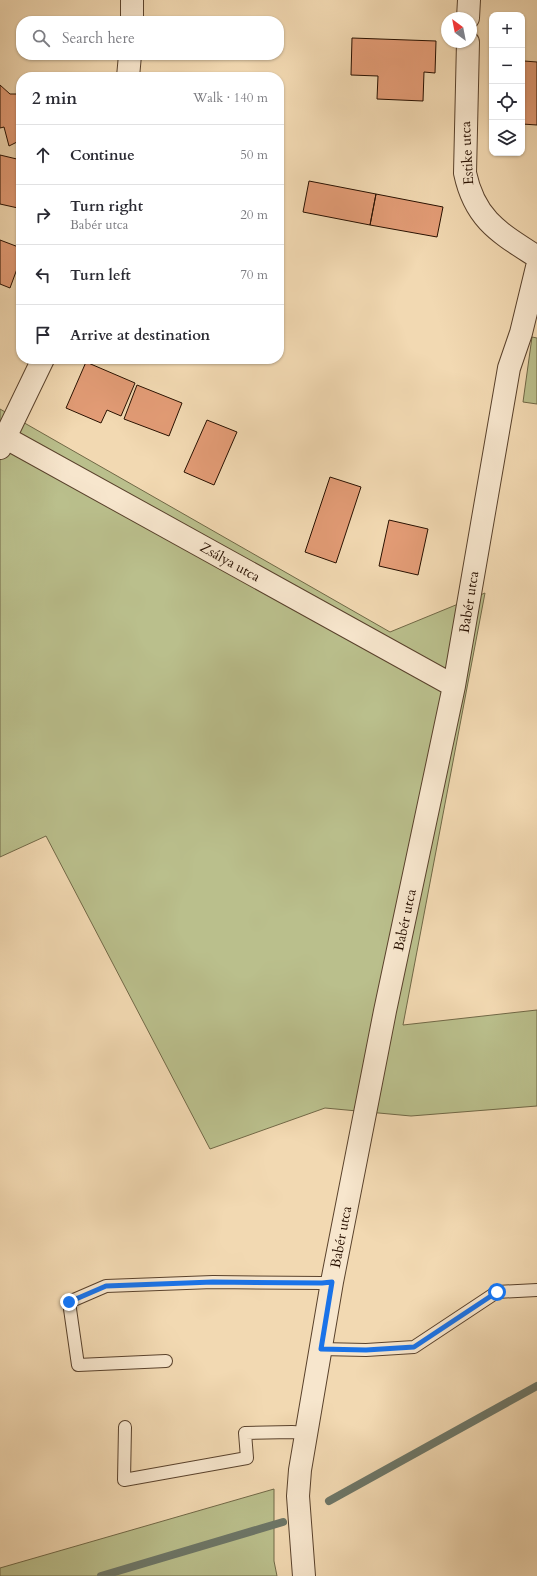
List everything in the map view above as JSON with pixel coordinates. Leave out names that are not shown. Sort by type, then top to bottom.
[{"type":"street","points":[[132,0],[132,16]]},
{"type":"street","points":[[468,12],[469,0]]},
{"type":"street","name":"Estike utca","points":[[468,48],[465,173],[469,191],[486,219],[498,231],[537,257]]},
{"type":"street","points":[[128,72],[130,60]]},
{"type":"street","name":"Babér utca","points":[[304,1576],[298,1496],[306,1433],[332,1282],[385,1011],[454,686],[508,368],[522,333],[537,267]]},
{"type":"street","points":[[3,443],[41,364]]},
{"type":"street","name":"Zsálya utca","points":[[3,443],[454,686]]},
{"type":"lane","points":[[166,1361],[78,1365],[69,1302],[106,1286],[213,1282],[332,1282]]},
{"type":"lane","points":[[321,1349],[366,1350],[414,1347],[497,1292],[537,1290]]},
{"type":"lane","points":[[125,1427],[124,1480],[247,1458],[245,1433],[306,1433]]},
{"type":"green space","points":[[532,337],[537,338],[537,404],[523,402]]},
{"type":"green space","points":[[0,409],[390,632],[485,593],[403,1025],[537,1010],[537,1106],[411,1116],[325,1108],[210,1149],[46,836],[0,857]]},
{"type":"green space","points":[[274,1489],[274,1561],[277,1576],[0,1576],[0,1568]]},
{"type":"building","points":[[352,38],[436,41],[435,73],[424,72],[423,101],[377,99],[378,76],[351,75]]},
{"type":"building","points":[[525,61],[537,62],[537,125],[525,124]]},
{"type":"building","points":[[0,85],[10,94],[16,94],[16,142],[9,146],[4,127],[0,128]]},
{"type":"building","points":[[0,155],[16,159],[16,208],[0,204]]},
{"type":"building","points":[[309,181],[376,194],[370,225],[303,212]]},
{"type":"building","points":[[376,194],[443,207],[437,237],[370,225]]},
{"type":"building","points":[[0,240],[16,246],[16,272],[10,288],[0,284]]},
{"type":"building","points":[[85,364],[91,364],[135,383],[121,416],[107,410],[101,423],[66,408]]},
{"type":"building","points":[[137,385],[182,403],[169,436],[124,419]]},
{"type":"building","points":[[207,420],[237,432],[214,485],[184,472]]},
{"type":"building","points":[[330,477],[361,487],[336,563],[305,552]]},
{"type":"building","points":[[389,520],[428,529],[418,575],[379,566]]},
{"type":"waterway","points":[[329,1501],[537,1386]]},
{"type":"waterway","points":[[101,1576],[283,1522]]},
{"type":"route","points":[[69,1302],[106,1286],[213,1282],[332,1282],[321,1349],[366,1350],[414,1347],[466,1311],[497,1292]]}]
